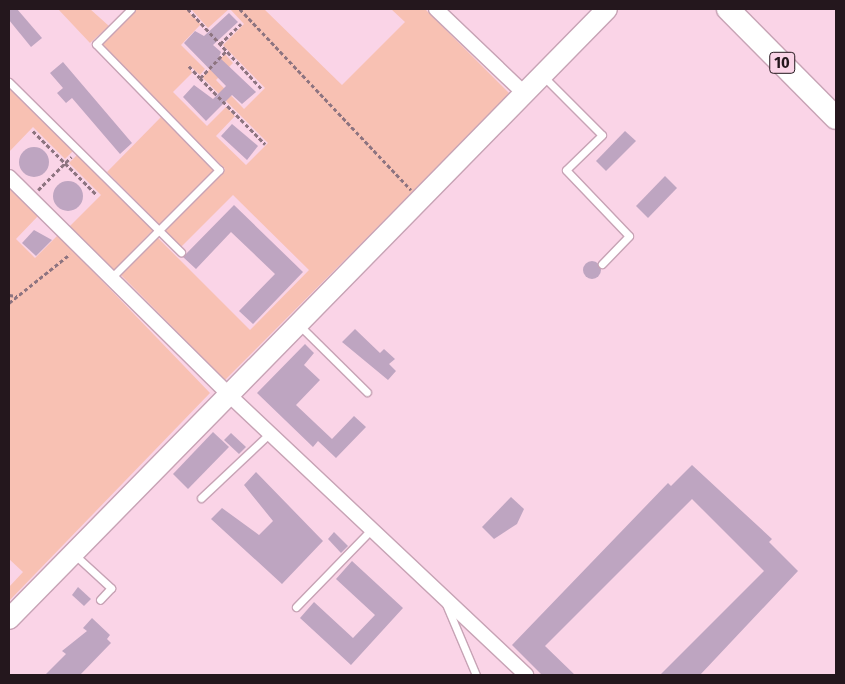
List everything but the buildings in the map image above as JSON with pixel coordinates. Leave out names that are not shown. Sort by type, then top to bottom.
[{"type":"main road","name":"10","points":[[728,9],[836,118]]},
{"type":"street","points":[[436,9],[525,94]]},
{"type":"street","points":[[9,619],[607,9]]},
{"type":"street","points":[[9,177],[228,394],[526,675]]},
{"type":"lane","points":[[111,278],[219,170],[96,44],[131,9]]},
{"type":"lane","points":[[543,76],[602,134],[566,170],[629,236],[602,264]]},
{"type":"lane","points":[[9,82],[181,252]]},
{"type":"lane","points":[[298,324],[367,392]]},
{"type":"lane","points":[[201,498],[270,433]]},
{"type":"lane","points":[[296,607],[371,530]]},
{"type":"lane","points":[[73,553],[111,588],[100,600]]},
{"type":"lane","points":[[442,595],[476,675]]},
{"type":"path","points":[[188,9],[261,88]]},
{"type":"path","points":[[240,9],[420,200]]},
{"type":"path","points":[[220,44],[241,24]]},
{"type":"path","points":[[200,78],[226,51]]},
{"type":"path","points":[[189,66],[265,144]]},
{"type":"path","points":[[33,132],[96,194]]},
{"type":"path","points":[[30,198],[78,150]]},
{"type":"path","points":[[9,303],[80,247]]},
{"type":"path","points":[[9,296],[18,296]]},
{"type":"shaded area","points":[[58,9],[90,9],[109,26],[90,43]]},
{"type":"shaded area","points":[[136,9],[186,9],[201,24],[181,45],[205,69],[200,75],[189,65],[192,73],[173,92],[207,126],[226,107],[235,116],[216,136],[246,165],[268,143],[202,77],[225,54],[233,63],[216,80],[244,109],[265,88],[223,45],[244,24],[230,9],[264,9],[342,85],[405,22],[391,9],[425,9],[510,94],[225,380],[120,274],[157,237],[250,330],[309,270],[233,195],[181,247],[164,230],[225,169],[101,44]]},
{"type":"shaded area","points":[[191,9],[229,9],[208,28]]},
{"type":"shaded area","points":[[9,87],[73,151],[65,159],[33,127],[9,152]]},
{"type":"shaded area","points":[[161,117],[214,170],[160,225],[107,172]]},
{"type":"shaded area","points":[[77,155],[153,230],[113,271],[69,227],[101,195],[69,163]]},
{"type":"shaded area","points":[[9,187],[38,216],[16,239],[35,258],[58,235],[210,393],[9,601],[9,587],[23,572],[9,559]]}]
